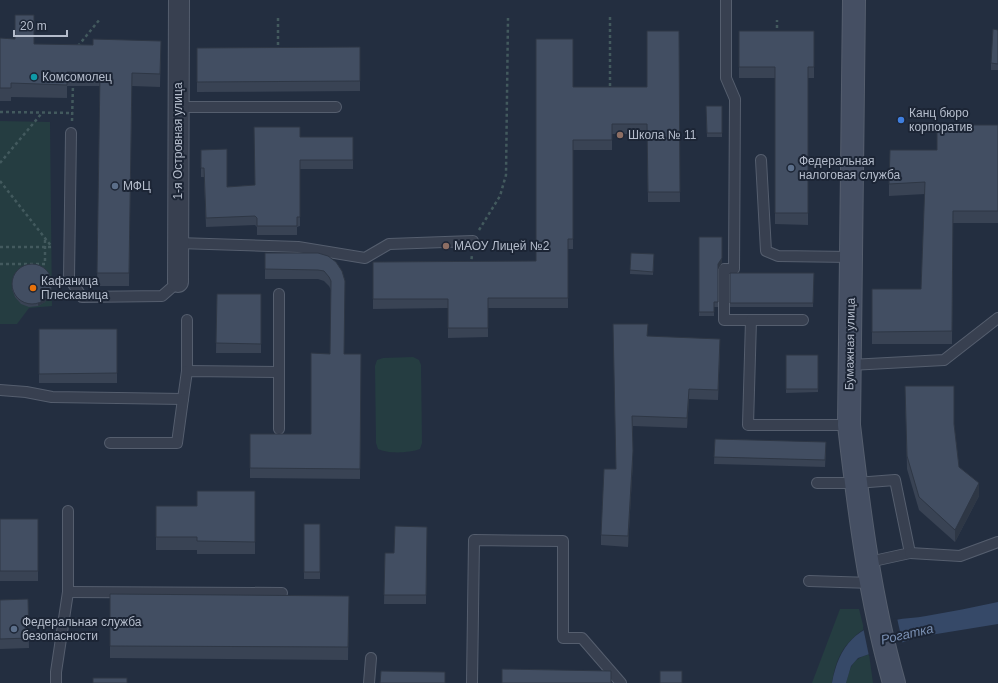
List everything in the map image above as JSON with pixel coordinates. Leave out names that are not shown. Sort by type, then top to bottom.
[{"type":"street","name":"1-я Островная улица","points":[[178,282],[178,107],[180,0]]},
{"type":"street","name":"Бумажная улица","points":[[854,0],[849,425],[856,483],[872,583],[892,674]]},
{"type":"lane","points":[[726,0],[726,78],[735,99],[734,269],[724,269],[724,320],[803,320]]},
{"type":"lane","points":[[178,107],[336,107]]},
{"type":"lane","points":[[71,133],[69,278],[82,297],[162,296],[178,282]]},
{"type":"lane","points":[[761,160],[766,251],[778,256],[851,257]]},
{"type":"lane","points":[[178,243],[298,246],[365,258],[389,244],[473,242]]},
{"type":"lane","points":[[278,429],[279,294]]},
{"type":"lane","points":[[850,365],[944,360],[998,318]]},
{"type":"lane","points":[[110,443],[177,443],[187,371],[187,320]]},
{"type":"lane","points":[[751,320],[748,425],[849,425]]},
{"type":"lane","points":[[187,371],[279,372]]},
{"type":"lane","points":[[0,390],[26,392],[52,397],[183,399]]},
{"type":"lane","points":[[817,483],[856,483],[895,480],[910,553]]},
{"type":"lane","points":[[56,683],[56,672],[68,592],[68,511]]},
{"type":"lane","points":[[472,683],[474,540],[563,541],[564,638],[582,638],[621,683]]},
{"type":"lane","points":[[869,562],[910,553],[960,556],[998,542]]},
{"type":"lane","points":[[810,581],[872,583]]},
{"type":"lane","points":[[68,592],[282,593]]},
{"type":"lane","points":[[370,683],[371,658]]},
{"type":"path","points":[[610,17],[610,97]]},
{"type":"path","points":[[278,18],[278,57]]},
{"type":"path","points":[[470,271],[473,242],[500,196],[506,175],[508,18]]},
{"type":"path","points":[[74,51],[100,19]]},
{"type":"path","points":[[777,20],[777,36]]},
{"type":"path","points":[[71,133],[73,113],[73,82]]},
{"type":"path","points":[[0,112],[73,113]]},
{"type":"path","points":[[0,163],[42,113]]},
{"type":"path","points":[[0,181],[52,247]]},
{"type":"path","points":[[0,264],[45,264],[45,239]]},
{"type":"path","points":[[0,247],[69,247]]},
{"type":"green space","points":[[0,121],[50,122],[52,306],[29,308],[17,324],[0,324]]},
{"type":"green space","points":[[413,357],[419,360],[421,365],[422,443],[420,449],[410,451],[382,451],[378,449],[376,443],[375,366],[377,360],[383,358]]},
{"type":"green space","points":[[840,609],[859,609],[864,629],[851,640],[842,652],[838,659],[832,683],[812,683]]},
{"type":"green space","points":[[869,654],[873,683],[846,683],[849,672],[855,661]]},
{"type":"water","name":"Рогатка","points":[[998,602],[998,624],[918,637],[858,658],[851,666],[846,683],[832,683],[839,658],[845,648],[860,633],[870,627],[895,620],[922,617]]},
{"type":"pier","points":[[897,618],[903,645],[869,656],[863,627]]},
{"type":"building","name":"МФЦ","points":[[15,15],[34,15],[34,44],[93,45],[93,39],[161,41],[160,74],[132,73],[129,273],[97,273],[100,73],[67,72],[67,85],[11,83],[11,88],[0,88],[0,38],[15,39]]},
{"type":"building","points":[[993,29],[998,30],[998,64],[991,63]]},
{"type":"building","points":[[647,31],[679,31],[680,192],[648,192],[647,124],[612,124],[612,140],[573,140],[573,239],[568,239],[568,298],[488,298],[488,328],[448,328],[448,299],[373,299],[373,262],[536,261],[536,39],[573,39],[573,87],[647,87]]},
{"type":"building","points":[[739,31],[814,31],[814,67],[808,67],[808,213],[775,213],[775,67],[739,67]]},
{"type":"building","points":[[360,47],[360,81],[197,82],[197,48]]},
{"type":"building","points":[[706,106],[722,106],[722,133],[707,133]]},
{"type":"building","points":[[937,125],[998,125],[998,211],[953,211],[952,331],[872,332],[872,289],[921,289],[925,182],[889,184],[890,150],[937,150]]},
{"type":"building","points":[[254,127],[300,127],[300,137],[353,137],[353,160],[300,160],[300,217],[297,217],[297,226],[257,226],[257,218],[255,216],[206,218],[204,168],[201,168],[201,150],[227,149],[227,187],[255,185]]},
{"type":"building","points":[[699,237],[722,237],[722,258],[718,264],[718,302],[714,302],[714,312],[699,312]]},
{"type":"building","points":[[265,253],[318,253],[328,256],[336,262],[342,271],[345,281],[344,354],[361,354],[360,469],[250,468],[250,434],[311,434],[311,353],[330,354],[331,281],[329,277],[324,271],[318,270],[265,269]]},
{"type":"building","points":[[631,253],[654,254],[653,272],[630,270]]},
{"type":"building","points":[[32,264],[40,266],[46,270],[50,276],[52,284],[50,292],[46,298],[40,302],[32,304],[24,302],[18,298],[14,292],[12,284],[14,276],[18,270],[24,266]]},
{"type":"building","points":[[730,273],[814,273],[813,303],[730,303]]},
{"type":"building","points":[[217,294],[261,294],[261,344],[216,343]]},
{"type":"building","points":[[613,324],[648,324],[647,336],[720,339],[718,390],[689,389],[687,418],[632,416],[633,451],[628,536],[601,535],[604,469],[616,469]]},
{"type":"building","points":[[39,329],[117,329],[117,373],[39,374]]},
{"type":"building","points":[[786,355],[818,355],[818,389],[786,389]]},
{"type":"building","points":[[905,386],[954,386],[954,424],[959,467],[979,483],[955,530],[919,497],[907,456]]},
{"type":"building","points":[[715,439],[826,442],[825,460],[714,457]]},
{"type":"building","points":[[197,491],[255,491],[255,542],[197,541],[197,537],[156,537],[156,506],[197,506]]},
{"type":"building","points":[[0,519],[38,519],[38,571],[0,571]]},
{"type":"building","points":[[304,524],[320,524],[320,572],[304,572]]},
{"type":"building","points":[[395,526],[427,527],[426,595],[384,595],[385,553],[394,553]]},
{"type":"building","points":[[110,594],[349,596],[348,647],[110,646]]},
{"type":"building","name":"Федеральная служба безопасности","points":[[28,599],[29,638],[0,639],[0,600]]},
{"type":"building","points":[[502,669],[611,671],[611,683],[502,683]]},
{"type":"building","points":[[381,671],[445,672],[445,683],[380,683]]},
{"type":"building","points":[[660,671],[682,671],[682,683],[660,683]]},
{"type":"building","points":[[93,678],[127,678],[127,683],[93,683]]},
{"type":"place","name":"Комсомолец","points":[[34,77]]},
{"type":"place","name":"Канц бюро корпоратив","points":[[901,120]]},
{"type":"place","name":"Школа № 11","points":[[620,135]]},
{"type":"place","name":"Федеральная налоговая служба","points":[[791,168]]},
{"type":"place","name":"МФЦ","points":[[115,186]]},
{"type":"place","name":"МАОУ Лицей №2","points":[[446,246]]},
{"type":"place","name":"Кафаница Плескавица","points":[[33,288]]},
{"type":"place","name":"Федеральная служба безопасности","points":[[14,629]]}]
